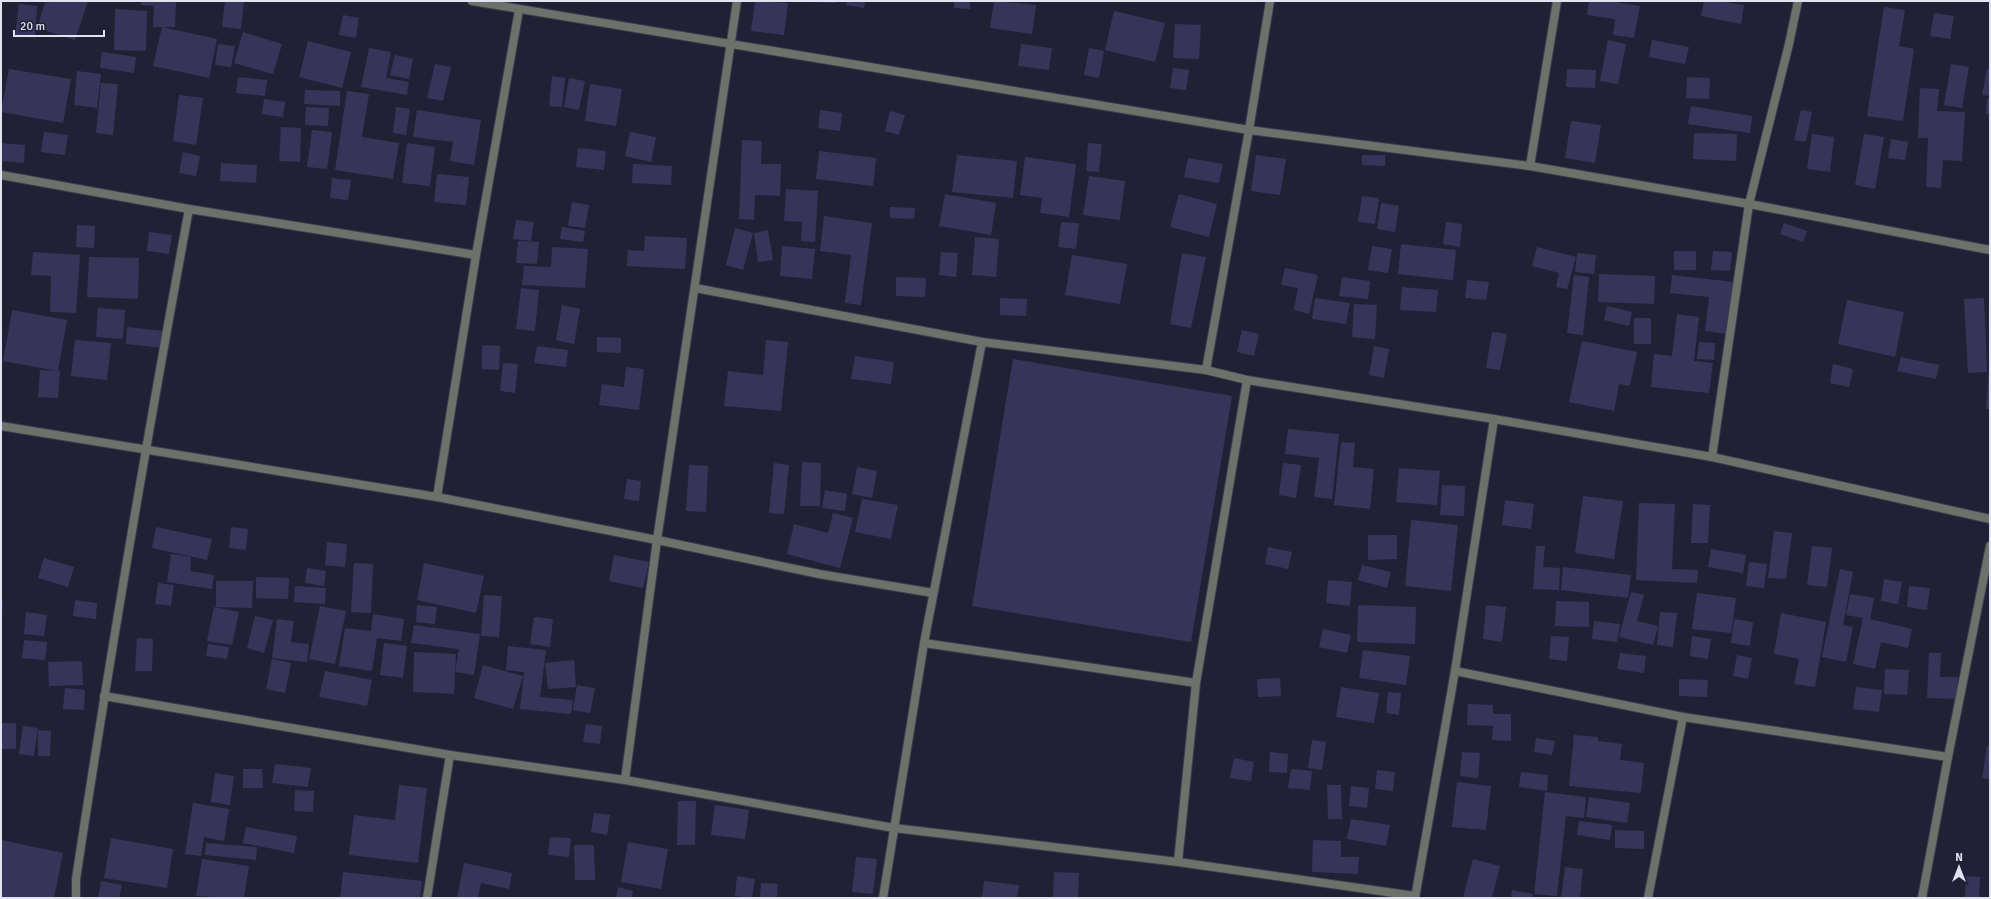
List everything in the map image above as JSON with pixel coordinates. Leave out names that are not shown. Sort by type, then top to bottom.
[{"type":"street","points":[[472,1],[1249,130],[1530,166],[1749,204],[1990,250]]},
{"type":"street","points":[[625,780],[657,540],[737,1]]},
{"type":"street","points":[[1206,370],[1249,130],[1270,1]]},
{"type":"street","points":[[1530,166],[1557,1]]},
{"type":"street","points":[[1712,457],[1749,204],[1789,44],[1798,1]]},
{"type":"street","points":[[437,497],[476,255],[519,10]]},
{"type":"street","points":[[1,175],[189,208],[476,255]]},
{"type":"street","points":[[76,898],[76,880],[104,696],[145,450],[189,208]]},
{"type":"street","points":[[695,288],[982,342],[1206,370],[1247,380],[1494,419],[1712,457],[1990,519]]},
{"type":"street","points":[[883,898],[924,643],[982,342]]},
{"type":"street","points":[[1178,862],[1196,683],[1247,380]]},
{"type":"street","points":[[104,696],[450,755],[625,780],[894,828],[1178,862],[1415,897],[1455,671],[1494,419]]},
{"type":"street","points":[[1,426],[437,497],[657,540],[818,574],[933,593]]},
{"type":"street","points":[[1922,898],[1948,757],[1990,546]]},
{"type":"street","points":[[924,643],[1196,683]]},
{"type":"street","points":[[1455,671],[1683,717],[1948,757]]},
{"type":"street","points":[[1648,898],[1683,717]]},
{"type":"street","points":[[427,898],[450,755]]},
{"type":"building","points":[[49,1],[88,1],[75,40],[37,28],[45,2],[49,3]]},
{"type":"building","points":[[141,1],[176,1],[175,27],[153,27],[154,6],[141,5]]},
{"type":"building","points":[[225,1],[244,1],[241,29],[222,27]]},
{"type":"building","points":[[755,1],[788,3],[784,35],[751,31]]},
{"type":"building","points":[[836,1],[836,3],[809,2]]},
{"type":"building","points":[[847,1],[865,1],[864,8],[846,5]]},
{"type":"building","points":[[954,1],[970,1],[970,9],[954,8]]},
{"type":"building","points":[[994,1],[1036,5],[1032,34],[990,28]]},
{"type":"building","points":[[1589,1],[1609,1],[1640,6],[1634,38],[1613,35],[1615,19],[1587,15]]},
{"type":"building","points":[[1704,1],[1719,1],[1744,5],[1741,24],[1701,16]]},
{"type":"building","points":[[19,4],[37,6],[35,38],[15,36]]},
{"type":"building","points":[[1884,7],[1905,10],[1899,46],[1914,49],[1903,121],[1867,116]]},
{"type":"building","points":[[115,9],[147,11],[146,51],[114,50]]},
{"type":"building","points":[[1114,11],[1165,23],[1155,62],[1105,50]]},
{"type":"building","points":[[1934,13],[1954,16],[1950,39],[1930,36]]},
{"type":"building","points":[[343,15],[359,18],[356,38],[339,35]]},
{"type":"building","points":[[1175,24],[1201,25],[1199,59],[1173,58]]},
{"type":"building","points":[[162,27],[217,39],[209,78],[153,66]]},
{"type":"building","points":[[243,32],[282,44],[273,74],[234,63]]},
{"type":"building","points":[[1608,40],[1626,44],[1618,84],[1600,81]]},
{"type":"building","points":[[1652,40],[1689,47],[1685,64],[1649,57]]},
{"type":"building","points":[[308,41],[351,52],[342,88],[299,77]]},
{"type":"building","points":[[218,44],[235,46],[231,67],[215,65]]},
{"type":"building","points":[[1021,44],[1052,48],[1049,70],[1018,66]]},
{"type":"building","points":[[369,48],[391,52],[386,78],[409,82],[407,95],[361,87]]},
{"type":"building","points":[[1089,48],[1104,51],[1099,78],[1084,75]]},
{"type":"building","points":[[102,52],[136,57],[134,73],[100,68]]},
{"type":"building","points":[[395,55],[413,59],[409,79],[390,75]]},
{"type":"building","points":[[435,64],[451,67],[443,101],[427,98]]},
{"type":"building","points":[[1951,64],[1969,67],[1962,108],[1944,105]]},
{"type":"building","points":[[1173,68],[1189,70],[1186,90],[1170,88]]},
{"type":"building","points":[[9,69],[71,79],[63,123],[1,112]]},
{"type":"building","points":[[1567,69],[1596,70],[1595,88],[1566,87]]},
{"type":"building","points":[[1987,69],[1990,69],[1990,96],[1982,95]]},
{"type":"building","points":[[77,71],[101,74],[97,108],[74,105]]},
{"type":"building","points":[[552,76],[565,78],[562,107],[549,106]]},
{"type":"building","points":[[238,77],[267,80],[265,96],[236,93]]},
{"type":"building","points":[[1687,77],[1710,78],[1709,99],[1686,98]]},
{"type":"building","points":[[569,78],[585,81],[579,110],[564,107]]},
{"type":"building","points":[[101,83],[118,84],[113,135],[96,133]]},
{"type":"building","points":[[590,84],[622,89],[616,126],[585,121]]},
{"type":"building","points":[[1920,88],[1939,89],[1937,111],[1965,112],[1962,161],[1943,160],[1941,188],[1926,187],[1928,138],[1918,138]]},
{"type":"building","points":[[305,90],[340,91],[340,106],[304,104]]},
{"type":"building","points":[[347,91],[369,94],[362,137],[399,143],[393,179],[335,170]]},
{"type":"building","points":[[179,95],[203,98],[196,145],[173,141]]},
{"type":"building","points":[[264,99],[285,102],[283,117],[262,114]]},
{"type":"building","points":[[1987,99],[1990,99],[1990,114],[1986,114]]},
{"type":"building","points":[[1691,106],[1752,116],[1750,133],[1688,124]]},
{"type":"building","points":[[306,107],[329,108],[328,126],[305,125]]},
{"type":"building","points":[[396,107],[410,109],[406,135],[393,133]]},
{"type":"building","points":[[417,110],[481,120],[474,165],[450,161],[453,142],[413,137]]},
{"type":"building","points":[[820,110],[842,113],[840,131],[818,128]]},
{"type":"building","points":[[1801,110],[1812,112],[1806,142],[1794,140]]},
{"type":"building","points":[[890,111],[905,115],[899,135],[885,131]]},
{"type":"building","points":[[1571,121],[1601,125],[1595,163],[1565,158]]},
{"type":"building","points":[[281,127],[301,128],[300,162],[279,161]]},
{"type":"building","points":[[312,130],[332,132],[327,169],[307,167]]},
{"type":"building","points":[[44,132],[68,135],[65,155],[41,152]]},
{"type":"building","points":[[630,132],[656,137],[651,162],[625,156]]},
{"type":"building","points":[[1694,133],[1737,134],[1736,161],[1693,159]]},
{"type":"building","points":[[1812,134],[1834,137],[1830,172],[1807,169]]},
{"type":"building","points":[[1864,134],[1884,137],[1875,189],[1855,185]]},
{"type":"building","points":[[1891,139],[1908,142],[1905,160],[1888,158]]},
{"type":"building","points":[[742,140],[762,141],[761,164],[781,164],[780,196],[755,195],[754,220],[739,219]]},
{"type":"building","points":[[1,143],[25,145],[24,163],[1,161]]},
{"type":"building","points":[[407,143],[435,147],[430,186],[402,183]]},
{"type":"building","points":[[1088,143],[1102,144],[1099,172],[1086,171]]},
{"type":"building","points":[[578,148],[606,151],[604,170],[576,167]]},
{"type":"building","points":[[819,151],[876,158],[873,186],[816,179]]},
{"type":"building","points":[[183,152],[200,156],[196,176],[179,173]]},
{"type":"building","points":[[957,155],[1017,161],[1013,198],[952,192]]},
{"type":"building","points":[[1256,155],[1286,159],[1280,195],[1251,191]]},
{"type":"building","points":[[1362,155],[1385,155],[1385,166],[1362,165]]},
{"type":"building","points":[[1025,157],[1076,164],[1069,217],[1040,213],[1042,198],[1020,195]]},
{"type":"building","points":[[1188,158],[1223,164],[1219,183],[1184,177]]},
{"type":"building","points":[[221,163],[257,165],[256,183],[220,181]]},
{"type":"building","points":[[633,164],[672,166],[671,185],[632,183]]},
{"type":"building","points":[[437,174],[469,177],[466,205],[434,202]]},
{"type":"building","points":[[1089,176],[1125,181],[1120,220],[1083,215]]},
{"type":"building","points":[[332,178],[351,180],[348,200],[330,198]]},
{"type":"building","points":[[786,189],[818,191],[815,242],[801,241],[802,222],[784,221]]},
{"type":"building","points":[[945,194],[996,203],[991,235],[939,226]]},
{"type":"building","points":[[1179,194],[1217,204],[1209,237],[1170,227]]},
{"type":"building","points":[[1362,196],[1379,198],[1375,224],[1358,222]]},
{"type":"building","points":[[572,202],[589,205],[585,228],[568,226]]},
{"type":"building","points":[[1381,203],[1399,206],[1395,232],[1377,229]]},
{"type":"building","points":[[890,207],[915,208],[914,219],[890,218]]},
{"type":"building","points":[[824,216],[872,223],[861,305],[845,303],[851,255],[820,251]]},
{"type":"building","points":[[516,220],[534,222],[531,241],[513,239]]},
{"type":"building","points":[[1061,222],[1079,223],[1076,249],[1058,247]]},
{"type":"building","points":[[1446,222],[1462,224],[1460,247],[1443,244]]},
{"type":"building","points":[[1784,223],[1807,231],[1803,242],[1780,234]]},
{"type":"building","points":[[77,225],[95,226],[94,248],[76,247]]},
{"type":"building","points":[[562,227],[585,231],[583,242],[560,239]]},
{"type":"building","points":[[735,228],[753,233],[743,270],[726,265]]},
{"type":"building","points":[[768,230],[773,260],[758,262],[754,233]]},
{"type":"building","points":[[149,232],[172,235],[169,254],[147,251]]},
{"type":"building","points":[[645,236],[687,238],[685,269],[627,266],[628,250],[644,251]]},
{"type":"building","points":[[975,237],[999,239],[996,277],[972,275]]},
{"type":"building","points":[[518,241],[539,242],[537,264],[516,263]]},
{"type":"building","points":[[1401,244],[1456,250],[1453,280],[1398,274]]},
{"type":"building","points":[[782,246],[815,249],[812,279],[780,276]]},
{"type":"building","points":[[1372,246],[1392,249],[1388,273],[1368,270]]},
{"type":"building","points":[[552,247],[588,249],[585,288],[522,285],[524,266],[551,267]]},
{"type":"building","points":[[1537,247],[1576,257],[1567,289],[1556,287],[1559,273],[1532,266]]},
{"type":"building","points":[[1674,251],[1696,251],[1696,270],[1674,270]]},
{"type":"building","points":[[1713,251],[1732,252],[1730,271],[1711,270]]},
{"type":"building","points":[[33,252],[80,255],[76,313],[50,312],[51,276],[31,275]]},
{"type":"building","points":[[941,252],[958,253],[956,277],[939,275]]},
{"type":"building","points":[[1182,253],[1206,257],[1191,328],[1170,324]]},
{"type":"building","points":[[1577,253],[1596,255],[1594,274],[1575,272]]},
{"type":"building","points":[[1072,255],[1127,264],[1120,304],[1065,295]]},
{"type":"building","points":[[89,257],[139,258],[138,299],[87,297]]},
{"type":"building","points":[[1285,268],[1318,275],[1309,314],[1294,310],[1298,288],[1281,285]]},
{"type":"building","points":[[1599,274],[1655,276],[1654,304],[1598,302]]},
{"type":"building","points":[[1574,275],[1589,277],[1583,335],[1567,333]]},
{"type":"building","points":[[1672,275],[1734,282],[1728,334],[1705,331],[1709,297],[1670,293]]},
{"type":"building","points":[[896,277],[926,278],[925,297],[896,296]]},
{"type":"building","points":[[1342,277],[1370,281],[1368,299],[1339,296]]},
{"type":"building","points":[[1467,280],[1489,282],[1486,300],[1465,298]]},
{"type":"building","points":[[1402,287],[1438,290],[1436,312],[1400,310]]},
{"type":"building","points":[[521,288],[539,290],[535,331],[516,329]]},
{"type":"building","points":[[1000,298],[1027,299],[1026,316],[1000,315]]},
{"type":"building","points":[[1315,298],[1350,303],[1346,324],[1312,319]]},
{"type":"building","points":[[1984,298],[1987,372],[1968,373],[1964,299]]},
{"type":"building","points":[[1847,300],[1904,312],[1895,357],[1838,344]]},
{"type":"building","points":[[1354,304],[1377,305],[1375,339],[1352,337]]},
{"type":"building","points":[[562,305],[580,309],[574,344],[556,340]]},
{"type":"building","points":[[1607,306],[1632,312],[1629,326],[1604,320]]},
{"type":"building","points":[[98,308],[125,310],[123,339],[96,337]]},
{"type":"building","points":[[12,310],[67,320],[58,371],[3,361]]},
{"type":"building","points":[[1677,314],[1699,317],[1694,361],[1713,363],[1709,393],[1651,387],[1654,354],[1672,356]]},
{"type":"building","points":[[1634,318],[1651,318],[1651,344],[1634,344]]},
{"type":"building","points":[[127,327],[165,331],[164,348],[126,344]]},
{"type":"building","points":[[1242,330],[1259,334],[1254,356],[1237,352]]},
{"type":"building","points":[[1492,332],[1507,334],[1500,370],[1486,368]]},
{"type":"building","points":[[597,337],[621,338],[621,353],[597,352]]},
{"type":"building","points":[[75,340],[111,343],[107,380],[71,376]]},
{"type":"building","points":[[766,340],[788,342],[781,411],[724,406],[728,371],[763,375]]},
{"type":"building","points":[[1582,341],[1637,352],[1630,386],[1619,384],[1614,411],[1569,402]]},
{"type":"building","points":[[1699,342],[1715,343],[1714,360],[1697,359]]},
{"type":"building","points":[[482,345],[500,346],[499,370],[482,369]]},
{"type":"building","points":[[537,346],[568,350],[566,367],[534,363]]},
{"type":"building","points":[[1374,346],[1389,349],[1384,378],[1369,375]]},
{"type":"building","points":[[855,356],[894,362],[891,384],[851,379]]},
{"type":"building","points":[[1901,357],[1939,365],[1936,379],[1897,371]]},
{"type":"building","points":[[1013,359],[1232,396],[1191,642],[972,606]]},
{"type":"building","points":[[503,363],[518,364],[515,393],[500,391]]},
{"type":"building","points":[[1833,364],[1853,369],[1849,387],[1830,383]]},
{"type":"building","points":[[626,367],[644,369],[639,410],[599,405],[602,384],[624,387]]},
{"type":"building","points":[[1989,367],[1990,409],[1986,409]]},
{"type":"building","points":[[40,370],[60,371],[58,398],[38,397]]},
{"type":"building","points":[[1288,429],[1339,434],[1332,499],[1314,497],[1319,458],[1285,454]]},
{"type":"building","points":[[1341,442],[1355,443],[1353,467],[1374,469],[1370,509],[1334,505]]},
{"type":"building","points":[[802,462],[821,463],[820,506],[800,506]]},
{"type":"building","points":[[774,463],[789,465],[784,514],[769,513]]},
{"type":"building","points":[[1283,463],[1301,465],[1296,498],[1279,495]]},
{"type":"building","points":[[689,465],[708,466],[706,512],[686,511]]},
{"type":"building","points":[[857,467],[877,471],[872,498],[852,494]]},
{"type":"building","points":[[1399,468],[1440,471],[1437,505],[1396,502]]},
{"type":"building","points":[[627,479],[641,481],[639,501],[624,499]]},
{"type":"building","points":[[1442,485],[1465,486],[1464,516],[1440,515]]},
{"type":"building","points":[[825,490],[847,494],[845,511],[822,508]]},
{"type":"building","points":[[1583,496],[1623,501],[1614,559],[1575,553]]},
{"type":"building","points":[[862,499],[898,505],[891,539],[855,532]]},
{"type":"building","points":[[1505,500],[1534,504],[1531,529],[1502,525]]},
{"type":"building","points":[[1639,503],[1675,504],[1672,569],[1698,570],[1697,583],[1636,580]]},
{"type":"building","points":[[1693,504],[1710,505],[1708,543],[1691,543]]},
{"type":"building","points":[[833,513],[853,518],[840,568],[787,554],[794,524],[828,533]]},
{"type":"building","points":[[1411,520],[1458,525],[1451,591],[1405,586]]},
{"type":"building","points":[[156,527],[212,539],[207,560],[152,548]]},
{"type":"building","points":[[231,527],[248,529],[246,550],[229,548]]},
{"type":"building","points":[[1774,531],[1792,533],[1786,579],[1768,578]]},
{"type":"building","points":[[1368,535],[1397,535],[1397,559],[1368,560]]},
{"type":"building","points":[[327,542],[347,544],[345,567],[325,565]]},
{"type":"building","points":[[1536,546],[1545,546],[1543,567],[1560,568],[1559,590],[1533,589]]},
{"type":"building","points":[[1812,546],[1832,548],[1827,587],[1807,585]]},
{"type":"building","points":[[1268,547],[1292,552],[1288,569],[1265,564]]},
{"type":"building","points":[[1711,549],[1746,555],[1743,573],[1708,567]]},
{"type":"building","points":[[171,554],[191,557],[190,571],[214,575],[212,589],[167,582]]},
{"type":"building","points":[[614,555],[649,562],[643,588],[609,581]]},
{"type":"building","points":[[44,558],[74,567],[68,587],[38,578]]},
{"type":"building","points":[[1749,562],[1767,564],[1764,588],[1746,586]]},
{"type":"building","points":[[354,563],[373,564],[371,613],[351,612]]},
{"type":"building","points":[[424,563],[484,576],[476,613],[417,600]]},
{"type":"building","points":[[1362,565],[1391,572],[1387,588],[1358,580]]},
{"type":"building","points":[[1563,567],[1631,575],[1628,598],[1561,590]]},
{"type":"building","points":[[307,568],[326,571],[324,586],[305,583]]},
{"type":"building","points":[[1840,569],[1853,572],[1843,625],[1853,627],[1846,662],[1822,657]]},
{"type":"building","points":[[256,577],[289,578],[288,599],[256,598]]},
{"type":"building","points":[[1884,579],[1902,582],[1898,604],[1881,601]]},
{"type":"building","points":[[1328,580],[1352,582],[1350,606],[1326,603]]},
{"type":"building","points":[[216,581],[253,581],[252,608],[216,607]]},
{"type":"building","points":[[158,583],[174,585],[171,606],[155,604]]},
{"type":"building","points":[[295,586],[326,588],[325,604],[294,602]]},
{"type":"building","points":[[1909,586],[1930,588],[1927,610],[1907,607]]},
{"type":"building","points":[[1631,592],[1644,595],[1637,621],[1658,626],[1653,645],[1619,637]]},
{"type":"building","points":[[1697,593],[1736,598],[1731,633],[1692,629]]},
{"type":"building","points":[[1850,594],[1874,598],[1870,619],[1912,629],[1908,648],[1881,642],[1875,669],[1853,664],[1863,618],[1846,615]]},
{"type":"building","points":[[484,595],[502,596],[499,637],[481,636]]},
{"type":"building","points":[[75,600],[97,603],[96,619],[73,616]]},
{"type":"building","points":[[1556,601],[1589,602],[1589,627],[1555,626]]},
{"type":"building","points":[[1,602],[3,603],[2,612],[1,612]]},
{"type":"building","points":[[417,605],[437,607],[435,624],[416,622]]},
{"type":"building","points":[[1358,605],[1416,607],[1415,644],[1357,642]]},
{"type":"building","points":[[1486,605],[1506,607],[1502,642],[1483,639]]},
{"type":"building","points":[[320,606],[346,611],[335,664],[309,659]]},
{"type":"building","points":[[214,607],[239,612],[232,645],[207,641]]},
{"type":"building","points":[[26,612],[47,615],[44,636],[24,634]]},
{"type":"building","points":[[1660,612],[1677,613],[1673,647],[1657,645]]},
{"type":"building","points":[[1781,613],[1826,622],[1815,687],[1794,684],[1799,659],[1774,654]]},
{"type":"building","points":[[373,614],[404,619],[401,641],[377,638],[372,671],[339,666],[345,628],[371,631]]},
{"type":"building","points":[[255,616],[273,620],[264,653],[247,648]]},
{"type":"building","points":[[534,617],[553,619],[550,647],[530,644]]},
{"type":"building","points":[[277,619],[294,621],[291,642],[309,644],[307,662],[272,658]]},
{"type":"building","points":[[1734,619],[1753,622],[1750,646],[1731,643]]},
{"type":"building","points":[[1594,621],[1620,624],[1617,642],[1592,639]]},
{"type":"building","points":[[414,625],[480,634],[474,675],[455,672],[459,649],[411,643]]},
{"type":"building","points":[[1323,629],[1351,635],[1347,653],[1319,647]]},
{"type":"building","points":[[1551,636],[1569,637],[1567,661],[1549,659]]},
{"type":"building","points":[[1692,636],[1711,639],[1708,659],[1690,656]]},
{"type":"building","points":[[137,638],[153,639],[152,671],[135,671]]},
{"type":"building","points":[[24,640],[47,642],[45,660],[22,658]]},
{"type":"building","points":[[384,643],[407,646],[403,678],[380,675]]},
{"type":"building","points":[[208,644],[229,647],[227,659],[206,656]]},
{"type":"building","points":[[508,646],[546,650],[540,697],[573,700],[571,714],[520,709],[524,672],[506,670]]},
{"type":"building","points":[[1363,650],[1410,656],[1406,685],[1359,678]]},
{"type":"building","points":[[414,652],[456,654],[454,694],[413,692]]},
{"type":"building","points":[[1620,653],[1646,656],[1644,673],[1617,669]]},
{"type":"building","points":[[1929,653],[1941,653],[1940,677],[1958,677],[1957,699],[1927,698]]},
{"type":"building","points":[[1737,655],[1752,658],[1748,679],[1733,676]]},
{"type":"building","points":[[272,659],[291,663],[285,693],[266,689]]},
{"type":"building","points":[[574,660],[576,687],[548,689],[545,663]]},
{"type":"building","points":[[82,661],[83,685],[49,686],[48,662]]},
{"type":"building","points":[[483,665],[523,676],[513,709],[474,698]]},
{"type":"building","points":[[1885,669],[1909,670],[1907,695],[1884,694]]},
{"type":"building","points":[[325,671],[372,680],[367,706],[319,697]]},
{"type":"building","points":[[1280,678],[1281,696],[1258,697],[1257,679]]},
{"type":"building","points":[[1679,679],[1708,680],[1707,697],[1679,696]]},
{"type":"building","points":[[577,685],[595,688],[590,713],[573,710]]},
{"type":"building","points":[[1341,687],[1379,693],[1374,723],[1336,717]]},
{"type":"building","points":[[1856,687],[1882,690],[1879,712],[1853,709]]},
{"type":"building","points":[[65,688],[85,690],[84,710],[63,709]]},
{"type":"building","points":[[1388,692],[1401,693],[1399,715],[1386,713]]},
{"type":"building","points":[[1468,704],[1493,705],[1493,714],[1511,714],[1511,741],[1492,740],[1493,726],[1467,725]]},
{"type":"building","points":[[1,723],[16,723],[16,749],[1,749]]},
{"type":"building","points":[[586,724],[602,726],[600,744],[583,742]]},
{"type":"building","points":[[23,726],[38,728],[34,756],[19,754]]},
{"type":"building","points":[[38,730],[51,731],[50,756],[38,756]]},
{"type":"building","points":[[1574,735],[1598,737],[1598,741],[1622,744],[1620,760],[1644,763],[1641,793],[1569,786]]},
{"type":"building","points":[[1536,738],[1555,741],[1552,755],[1534,752]]},
{"type":"building","points":[[1312,740],[1326,742],[1322,770],[1308,768]]},
{"type":"building","points":[[1987,746],[1990,747],[1990,779],[1982,778]]},
{"type":"building","points":[[1270,752],[1288,754],[1287,773],[1269,772]]},
{"type":"building","points":[[1462,752],[1480,753],[1478,778],[1460,776]]},
{"type":"building","points":[[1234,758],[1254,762],[1251,781],[1230,778]]},
{"type":"building","points":[[275,764],[311,768],[308,787],[272,783]]},
{"type":"building","points":[[243,769],[262,769],[263,788],[243,788]]},
{"type":"building","points":[[1291,769],[1312,771],[1310,790],[1288,788]]},
{"type":"building","points":[[1377,770],[1395,772],[1393,791],[1375,789]]},
{"type":"building","points":[[1521,772],[1548,775],[1547,791],[1519,787]]},
{"type":"building","points":[[215,773],[234,776],[230,805],[211,802]]},
{"type":"building","points":[[1457,782],[1491,786],[1486,830],[1452,827]]},
{"type":"building","points":[[399,785],[427,788],[418,863],[349,855],[354,815],[395,820]]},
{"type":"building","points":[[1327,785],[1341,785],[1342,819],[1328,819]]},
{"type":"building","points":[[1351,786],[1369,788],[1367,808],[1349,806]]},
{"type":"building","points":[[295,790],[314,791],[313,812],[294,811]]},
{"type":"building","points":[[1545,792],[1586,797],[1584,818],[1566,816],[1557,896],[1534,894]]},
{"type":"building","points":[[1589,797],[1630,803],[1627,823],[1586,817]]},
{"type":"building","points":[[678,801],[696,801],[695,845],[677,845]]},
{"type":"building","points":[[193,803],[229,809],[224,841],[204,837],[201,856],[185,854]]},
{"type":"building","points":[[715,805],[749,810],[745,839],[711,835]]},
{"type":"building","points":[[594,813],[610,815],[607,835],[591,832]]},
{"type":"building","points":[[1351,819],[1390,825],[1386,846],[1347,839]]},
{"type":"building","points":[[1579,821],[1612,825],[1610,840],[1577,835]]},
{"type":"building","points":[[246,827],[297,836],[294,853],[243,843]]},
{"type":"building","points":[[1615,830],[1644,831],[1644,849],[1615,848]]},
{"type":"building","points":[[550,837],[571,838],[569,857],[548,855]]},
{"type":"building","points":[[111,838],[173,849],[167,888],[104,878]]},
{"type":"building","points":[[1,840],[63,853],[54,898],[1,898]]},
{"type":"building","points":[[1313,840],[1341,841],[1341,857],[1359,857],[1358,874],[1312,872]]},
{"type":"building","points":[[628,842],[668,849],[661,889],[621,882]]},
{"type":"building","points":[[206,843],[257,847],[256,860],[205,855]]},
{"type":"building","points":[[574,845],[594,845],[595,880],[575,880]]},
{"type":"building","points":[[856,857],[877,859],[873,894],[852,892]]},
{"type":"building","points":[[202,859],[249,866],[244,898],[196,896]]},
{"type":"building","points":[[1473,859],[1500,866],[1492,898],[1463,897]]},
{"type":"building","points":[[464,863],[512,873],[509,889],[481,883],[478,898],[457,898]]},
{"type":"building","points":[[1565,867],[1583,869],[1580,898],[1561,898]]},
{"type":"building","points":[[343,872],[422,881],[420,898],[340,898]]},
{"type":"building","points":[[1054,872],[1079,873],[1078,898],[1053,898]]},
{"type":"building","points":[[737,876],[755,879],[752,898],[735,896]]},
{"type":"building","points":[[1966,876],[1980,877],[1979,898],[1965,898]]},
{"type":"building","points":[[101,881],[122,885],[119,898],[98,898]]},
{"type":"building","points":[[984,881],[1019,885],[1017,898],[982,898]]},
{"type":"building","points":[[761,883],[778,884],[777,898],[760,898]]},
{"type":"building","points":[[618,887],[633,891],[632,898],[616,898]]},
{"type":"building","points":[[1512,890],[1533,894],[1532,898],[1511,898]]}]
